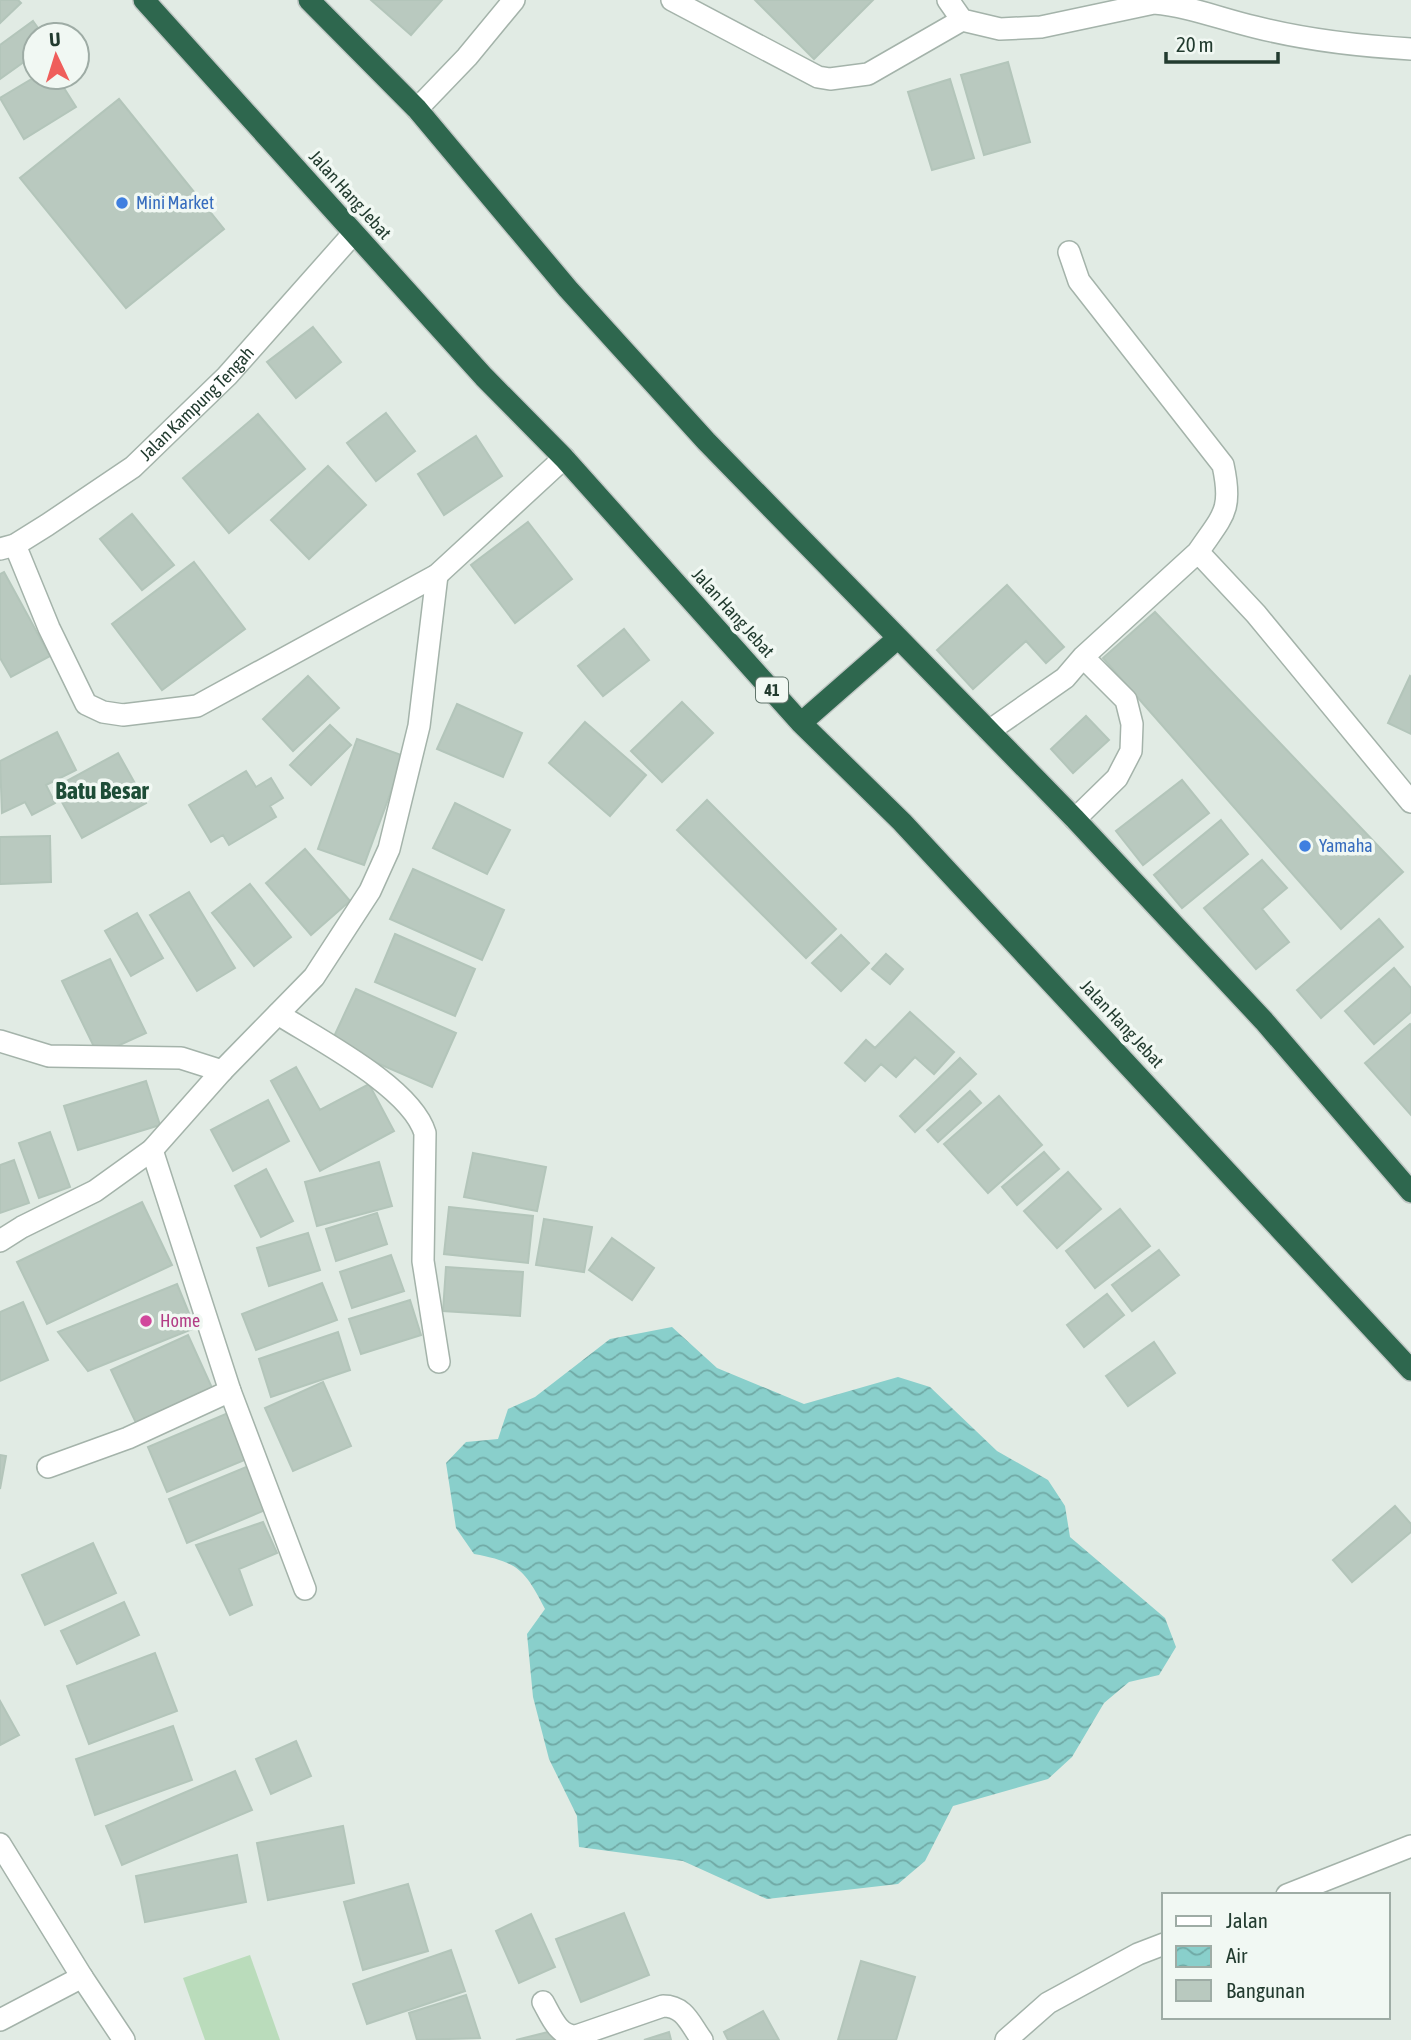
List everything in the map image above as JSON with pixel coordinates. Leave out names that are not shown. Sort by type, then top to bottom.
[{"type":"highway","name":"Jalan Hang Jebat","points":[[144,0],[484,377],[564,458],[801,723],[902,822],[1411,1370]]},
{"type":"highway","points":[[309,0],[417,109],[568,289],[687,421],[1075,819],[1264,1021],[1411,1192]]},
{"type":"highway","points":[[801,723],[898,638]]},
{"type":"street","points":[[417,109],[467,57],[514,0]]},
{"type":"street","points":[[672,0],[818,77],[830,79],[868,74],[962,20]]},
{"type":"street","points":[[948,0],[962,20],[1000,29],[1041,27],[1154,3],[1173,5],[1258,28],[1353,46],[1411,49]]},
{"type":"street","name":"Jalan Kampung Tengah","points":[[8,547],[133,467],[227,376],[353,234]]},
{"type":"street","points":[[989,731],[1065,678],[1083,657],[1198,552],[1226,511],[1227,486],[1223,465],[1079,281],[1069,252]]},
{"type":"street","points":[[8,547],[86,704],[103,712],[123,715],[197,706],[437,575],[564,458]]},
{"type":"street","points":[[1198,552],[1256,614],[1411,802]]},
{"type":"street","points":[[0,1241],[22,1227],[95,1191],[152,1150],[222,1071],[314,977],[370,891],[388,849],[419,726],[437,575]]},
{"type":"street","points":[[1075,819],[1117,778],[1131,751],[1132,724],[1126,700],[1083,657]]},
{"type":"street","points":[[278,1014],[370,1071],[415,1111],[421,1122],[425,1133],[423,1261],[439,1362]]},
{"type":"street","points":[[0,1041],[49,1056],[181,1058],[222,1071]]},
{"type":"street","points":[[152,1150],[230,1391],[306,1589]]},
{"type":"street","points":[[48,1467],[128,1438],[230,1391]]},
{"type":"street","points":[[0,1844],[124,2040]]},
{"type":"street","points":[[1292,1893],[1411,1846]]},
{"type":"street","points":[[1006,2040],[1048,2003],[1138,1954],[1162,1945]]},
{"type":"street","points":[[0,2020],[82,1977]]},
{"type":"street","points":[[543,2002],[561,2031],[568,2036],[576,2036],[663,2006],[670,2006],[681,2010],[702,2040]]},
{"type":"green space","points":[[250,1955],[280,2040],[205,2040],[183,1978]]},
{"type":"water","points":[[672,1327],[717,1368],[804,1404],[898,1377],[930,1387],[997,1451],[1048,1480],[1065,1506],[1070,1537],[1165,1618],[1176,1647],[1159,1675],[1129,1682],[1104,1703],[1072,1757],[1048,1779],[953,1806],[925,1861],[898,1884],[767,1899],[683,1861],[579,1847],[577,1816],[549,1759],[533,1697],[527,1634],[545,1609],[532,1585],[518,1570],[501,1560],[474,1554],[456,1528],[446,1463],[466,1442],[498,1439],[508,1409],[535,1397],[610,1339]]},
{"type":"building","points":[[0,0],[18,0],[21,3],[0,23]]},
{"type":"building","points":[[371,0],[442,0],[411,35]]},
{"type":"building","points":[[755,0],[873,0],[814,59]]},
{"type":"building","points":[[21,30],[21,64],[0,79],[0,45]]},
{"type":"building","points":[[1008,62],[1030,142],[984,155],[961,75]]},
{"type":"building","points":[[950,79],[974,158],[932,170],[908,92]]},
{"type":"building","points":[[21,85],[21,91],[66,91],[76,107],[24,139],[0,98]]},
{"type":"building","name":"Mini Market","points":[[119,99],[224,229],[126,308],[20,178]]},
{"type":"building","points":[[313,327],[341,362],[296,398],[267,362]]},
{"type":"building","points":[[386,413],[415,451],[376,481],[347,443]]},
{"type":"building","points":[[258,414],[305,469],[229,533],[183,478]]},
{"type":"building","points":[[476,436],[502,476],[444,515],[418,474]]},
{"type":"building","points":[[328,466],[366,505],[309,559],[271,520]]},
{"type":"building","points":[[132,514],[174,565],[142,590],[100,539]]},
{"type":"building","points":[[528,522],[572,579],[515,623],[471,565]]},
{"type":"building","points":[[194,562],[245,629],[162,690],[112,624]]},
{"type":"building","points":[[4,572],[50,656],[11,677],[0,658],[0,574]]},
{"type":"building","points":[[1007,585],[1064,647],[1046,663],[1026,641],[973,689],[937,650]]},
{"type":"building","points":[[1155,612],[1403,872],[1341,929],[1103,658]]},
{"type":"building","points":[[624,629],[649,660],[603,696],[578,666]]},
{"type":"building","points":[[308,676],[339,708],[293,751],[263,719]]},
{"type":"building","points":[[1411,677],[1411,734],[1388,723]]},
{"type":"building","points":[[682,702],[713,733],[662,782],[631,751]]},
{"type":"building","points":[[457,704],[522,733],[503,777],[437,749]]},
{"type":"building","points":[[1086,716],[1109,740],[1073,773],[1051,749]]},
{"type":"building","points":[[585,722],[646,775],[610,816],[549,763]]},
{"type":"building","points":[[330,725],[351,745],[311,785],[290,765]]},
{"type":"building","points":[[57,732],[76,770],[46,785],[55,803],[32,815],[25,802],[2,813],[0,761]]},
{"type":"building","points":[[357,739],[404,756],[364,865],[318,849]]},
{"type":"building","points":[[118,753],[146,803],[82,838],[54,788]]},
{"type":"building","points":[[246,771],[256,787],[271,778],[283,798],[270,806],[276,817],[229,845],[223,835],[211,842],[189,805]]},
{"type":"building","points":[[1182,780],[1209,813],[1143,865],[1116,831]]},
{"type":"building","points":[[707,800],[836,929],[806,958],[677,830]]},
{"type":"building","points":[[455,803],[510,830],[487,874],[433,848]]},
{"type":"building","points":[[1221,820],[1248,854],[1182,908],[1154,875]]},
{"type":"building","points":[[50,836],[51,882],[0,884],[0,837]]},
{"type":"building","points":[[305,849],[350,901],[311,935],[266,883]]},
{"type":"building","points":[[1262,860],[1287,888],[1262,909],[1289,942],[1256,969],[1204,908]]},
{"type":"building","points":[[413,869],[504,910],[482,960],[390,919]]},
{"type":"building","points":[[250,884],[291,937],[254,966],[212,913]]},
{"type":"building","points":[[189,892],[235,968],[197,991],[150,915]]},
{"type":"building","points":[[137,913],[163,958],[131,976],[105,931]]},
{"type":"building","points":[[1379,919],[1403,947],[1321,1018],[1297,990]]},
{"type":"building","points":[[395,934],[475,969],[455,1016],[375,982]]},
{"type":"building","points":[[841,935],[869,963],[841,991],[812,963]]},
{"type":"building","points":[[886,954],[903,969],[890,984],[872,969]]},
{"type":"building","points":[[110,959],[146,1033],[98,1055],[62,981]]},
{"type":"building","points":[[1394,968],[1411,988],[1411,1012],[1374,1044],[1345,1011]]},
{"type":"building","points":[[356,989],[456,1033],[432,1087],[331,1043]]},
{"type":"building","points":[[910,1012],[954,1052],[934,1074],[915,1057],[896,1077],[881,1064],[865,1081],[845,1063],[866,1040],[875,1048]]},
{"type":"building","points":[[1411,1025],[1411,1115],[1365,1063]]},
{"type":"building","points":[[960,1058],[976,1074],[915,1132],[900,1116]]},
{"type":"building","points":[[296,1067],[320,1110],[369,1084],[394,1131],[320,1171],[271,1081]]},
{"type":"building","points":[[146,1081],[160,1125],[78,1150],[64,1106]]},
{"type":"building","points":[[970,1091],[981,1103],[938,1142],[927,1130]]},
{"type":"building","points":[[999,1096],[1042,1145],[988,1193],[944,1144]]},
{"type":"building","points":[[268,1100],[289,1141],[233,1171],[211,1130]]},
{"type":"building","points":[[50,1132],[70,1187],[39,1198],[19,1143]]},
{"type":"building","points":[[1044,1152],[1059,1169],[1017,1205],[1002,1187]]},
{"type":"building","points":[[473,1153],[546,1167],[537,1211],[464,1197]]},
{"type":"building","points":[[14,1160],[29,1203],[0,1213],[0,1165]]},
{"type":"building","points":[[379,1162],[392,1206],[317,1226],[305,1182]]},
{"type":"building","points":[[266,1169],[293,1221],[261,1237],[235,1186]]},
{"type":"building","points":[[1068,1172],[1101,1209],[1057,1248],[1024,1211]]},
{"type":"building","points":[[142,1202],[172,1265],[47,1324],[17,1262]]},
{"type":"building","points":[[449,1207],[533,1216],[528,1263],[444,1254]]},
{"type":"building","points":[[1120,1209],[1150,1246],[1095,1288],[1066,1251]]},
{"type":"building","points":[[377,1213],[387,1244],[336,1261],[326,1229]]},
{"type":"building","points":[[544,1219],[592,1227],[584,1272],[536,1265]]},
{"type":"building","points":[[308,1233],[320,1270],[269,1286],[257,1248]]},
{"type":"building","points":[[612,1238],[654,1268],[632,1300],[589,1270]]},
{"type":"building","points":[[1159,1250],[1179,1275],[1132,1311],[1112,1285]]},
{"type":"building","points":[[391,1255],[404,1291],[352,1308],[340,1272]]},
{"type":"building","points":[[446,1267],[523,1272],[520,1316],[443,1311]]},
{"type":"building","points":[[322,1283],[337,1320],[256,1350],[242,1314]]},
{"type":"building","points":[[177,1284],[195,1328],[88,1371],[58,1332]]},
{"type":"building","points":[[1107,1294],[1124,1315],[1084,1347],[1067,1325]]},
{"type":"building","points":[[410,1300],[421,1335],[361,1354],[349,1319]]},
{"type":"building","points":[[23,1302],[48,1360],[0,1381],[0,1312]]},
{"type":"building","points":[[338,1332],[350,1370],[271,1397],[259,1359]]},
{"type":"building","points":[[188,1335],[213,1390],[137,1425],[111,1370]]},
{"type":"building","points":[[1154,1342],[1175,1373],[1128,1406],[1106,1376]]},
{"type":"building","points":[[323,1382],[351,1446],[293,1471],[265,1408]]},
{"type":"building","points":[[228,1413],[247,1459],[167,1492],[148,1447]]},
{"type":"building","points":[[0,1455],[6,1456],[0,1489]]},
{"type":"building","points":[[251,1465],[270,1508],[187,1543],[169,1499]]},
{"type":"building","points":[[1395,1506],[1411,1524],[1411,1532],[1352,1582],[1333,1560]]},
{"type":"building","points":[[263,1522],[277,1553],[239,1569],[252,1605],[230,1615],[196,1545]]},
{"type":"building","points":[[93,1543],[116,1593],[45,1625],[22,1575]]},
{"type":"building","points":[[124,1602],[139,1635],[77,1664],[61,1631]]},
{"type":"building","points":[[155,1653],[177,1711],[89,1744],[67,1686]]},
{"type":"building","points":[[0,1701],[19,1735],[0,1745]]},
{"type":"building","points":[[173,1726],[192,1780],[95,1815],[76,1759]]},
{"type":"building","points":[[296,1741],[311,1776],[271,1794],[256,1759]]},
{"type":"building","points":[[235,1771],[252,1810],[122,1865],[106,1826]]},
{"type":"building","points":[[343,1826],[354,1883],[268,1900],[257,1843]]},
{"type":"building","points":[[237,1855],[246,1902],[145,1922],[136,1876]]},
{"type":"building","points":[[408,1884],[428,1951],[363,1970],[344,1902]]},
{"type":"building","points":[[624,1913],[649,1975],[581,2002],[556,1939]]},
{"type":"building","points":[[531,1914],[555,1967],[519,1983],[496,1931]]},
{"type":"building","points":[[451,1950],[465,1991],[367,2024],[353,1984]]},
{"type":"building","points":[[861,1961],[915,1977],[896,2040],[838,2040]]},
{"type":"building","points":[[466,1995],[480,2038],[417,2040],[409,2013]]},
{"type":"building","points":[[763,2011],[779,2040],[728,2040],[724,2032]]},
{"type":"building","points":[[552,2031],[554,2040],[516,2040]]},
{"type":"building","points":[[669,2032],[671,2040],[644,2040]]},
{"type":"place","name":"Mini Market","points":[[122,203]]},
{"type":"place","name":"Yamaha","points":[[1305,846]]},
{"type":"place","name":"Home","points":[[146,1321]]},
{"type":"district","name":"Batu Besar","points":[[102,791]]}]
